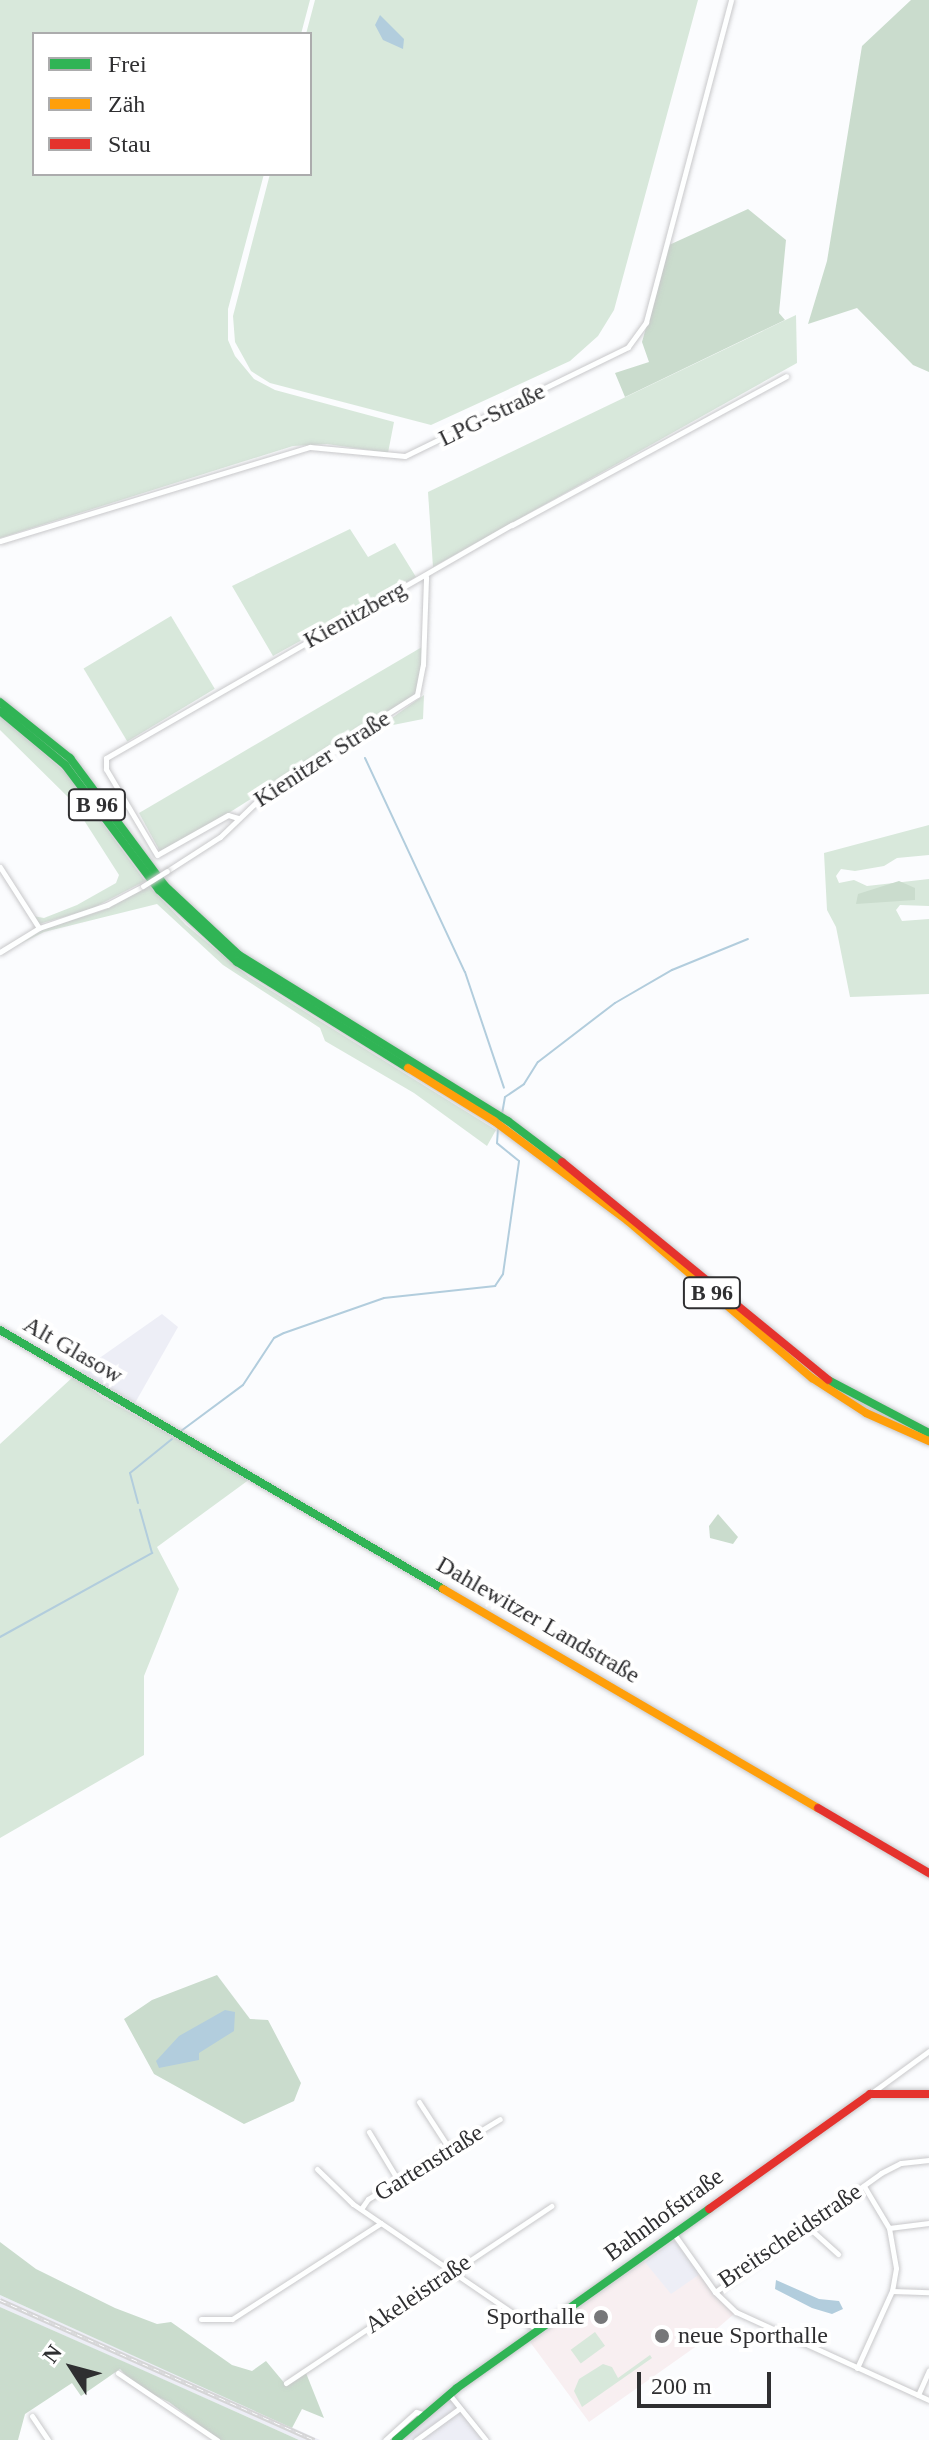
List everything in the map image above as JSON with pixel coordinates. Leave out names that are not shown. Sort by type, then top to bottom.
[{"type":"main road","name":"B 96","points":[[0,702],[70,758],[165,886],[219,939],[268,975],[495,1117],[632,1214],[814,1371],[861,1401],[929,1433]]},
{"type":"main road","name":"B 96","points":[[0,711],[65,765],[159,890],[210,941],[265,982],[495,1117]]},
{"type":"main road","name":"B 96","points":[[507,1125],[628,1221],[812,1378],[866,1413],[929,1441]]},
{"type":"main road","name":"Alt Glasow","points":[[0,1330],[126,1404]]},
{"type":"main road","name":"Dahlewitzer Landstraße","points":[[126,1404],[929,1873]]},
{"type":"main road","points":[[870,2094],[929,2094]]},
{"type":"main road","name":"Bahnhofstraße","points":[[396,2440],[449,2394],[870,2094]]},
{"type":"street","name":"LPG-Straße","points":[[0,541],[310,447],[405,456],[628,347],[648,315],[731,0]]},
{"type":"street","name":"Kienitzberg","points":[[238,818],[228,815],[157,855],[106,769],[106,758],[786,376]]},
{"type":"street","name":"Kienitzer Straße","points":[[0,952],[39,928],[107,905],[143,886],[212,843],[272,787],[417,695],[423,665],[426,576]]},
{"type":"street","points":[[0,867],[39,928]]},
{"type":"street","name":"Bahnhofstraße","points":[[870,2094],[929,2051]]},
{"type":"street","points":[[419,2102],[449,2148]]},
{"type":"street","name":"Gartenstraße","points":[[361,2209],[398,2180],[500,2119]]},
{"type":"street","points":[[369,2132],[398,2180]]},
{"type":"street","name":"Breitscheidstraße","points":[[673,2233],[715,2292],[894,2165],[929,2160]]},
{"type":"street","points":[[317,2169],[361,2209],[538,2330]]},
{"type":"street","points":[[857,2368],[892,2291],[896,2259],[889,2228],[864,2186]]},
{"type":"street","name":"Akeleistraße","points":[[286,2383],[551,2206]]},
{"type":"street","points":[[201,2319],[232,2319],[381,2223]]},
{"type":"street","points":[[889,2228],[929,2223]]},
{"type":"street","points":[[807,2226],[838,2254]]},
{"type":"street","points":[[892,2291],[929,2292]]},
{"type":"street","points":[[715,2292],[736,2312],[929,2400]]},
{"type":"street","points":[[918,2395],[929,2370]]},
{"type":"street","points":[[118,2373],[211,2439]]},
{"type":"street","points":[[449,2394],[486,2440]]},
{"type":"street","points":[[416,2440],[460,2408]]},
{"type":"street","name":"Bahnhofstraße","points":[[385,2440],[416,2412],[426,2415]]},
{"type":"street","points":[[32,2416],[48,2440]]},
{"type":"shaded area","points":[[162,1314],[178,1327],[135,1403],[81,1371]]},
{"type":"shaded area","points":[[674,2240],[700,2274],[670,2297],[644,2262]]},
{"type":"shaded area","points":[[644,2261],[671,2294],[700,2274],[734,2314],[698,2345],[589,2422],[530,2342]]},
{"type":"shaded area","points":[[0,2295],[320,2440],[299,2440],[0,2307]]},
{"type":"shaded area","points":[[455,2396],[490,2440],[400,2440],[444,2402]]},
{"type":"green space","points":[[0,0],[310,0],[302,32],[32,32],[32,176],[263,176],[228,309],[228,340],[235,356],[254,379],[275,390],[394,422],[388,453],[327,444],[293,446],[0,538]]},
{"type":"green space","points":[[315,0],[698,0],[614,310],[598,336],[570,361],[431,425],[270,383],[251,371],[235,342],[233,316],[269,176],[312,176],[312,32],[307,32]]},
{"type":"green space","points":[[911,0],[929,0],[929,372],[913,365],[857,308],[808,324],[827,261],[862,46]]},
{"type":"green space","points":[[748,209],[786,240],[779,313],[785,320],[625,397],[615,373],[649,362],[642,342],[669,245]]},
{"type":"green space","points":[[796,315],[797,363],[433,567],[428,492]]},
{"type":"green space","points":[[350,529],[368,557],[395,543],[416,577],[273,656],[232,586]]},
{"type":"green space","points":[[171,616],[215,689],[127,741],[84,669]]},
{"type":"green space","points":[[422,647],[420,686],[414,696],[162,855],[139,813]]},
{"type":"green space","points":[[424,695],[423,719],[378,728]]},
{"type":"green space","points":[[0,716],[65,772],[145,881],[91,909],[39,924],[33,916],[44,918],[77,905],[116,883],[119,875],[71,800],[0,730]]},
{"type":"green space","points":[[929,825],[929,855],[897,858],[884,866],[855,871],[841,869],[836,876],[839,883],[854,880],[867,886],[929,879],[929,906],[900,905],[896,910],[902,921],[929,919],[929,994],[850,997],[836,927],[827,910],[824,853]]},
{"type":"green space","points":[[899,881],[915,888],[915,900],[856,904],[858,894]]},
{"type":"green space","points":[[149,886],[186,925],[249,977],[496,1130],[487,1146],[414,1093],[325,1041],[320,1028],[223,965],[157,904],[44,932],[20,944],[44,929],[107,909]]},
{"type":"green space","points":[[74,1376],[102,1397],[250,1479],[157,1547],[179,1589],[144,1676],[144,1755],[0,1838],[0,1444]]},
{"type":"green space","points":[[718,1514],[738,1537],[733,1544],[710,1538],[709,1526]]},
{"type":"green space","points":[[217,1975],[250,2019],[268,2020],[301,2083],[294,2101],[244,2124],[154,2074],[124,2019],[152,2000]]},
{"type":"green space","points":[[0,2242],[36,2269],[115,2308],[157,2324],[171,2322],[232,2365],[252,2371],[266,2361],[286,2385],[306,2373],[324,2418],[302,2409],[292,2428],[0,2295]]},
{"type":"green space","points":[[0,2307],[299,2440],[219,2440],[169,2402],[137,2387],[120,2369],[81,2396],[72,2383],[25,2414],[18,2440],[0,2440]]},
{"type":"green space","points":[[595,2332],[605,2346],[581,2363],[571,2350]]},
{"type":"green space","points":[[650,2355],[652,2358],[582,2407],[574,2391],[579,2379],[603,2364],[612,2367],[618,2378]]},
{"type":"water","points":[[380,15],[404,39],[403,49],[383,40],[375,25]]},
{"type":"water","points":[[225,2010],[235,2012],[234,2031],[199,2053],[199,2060],[159,2068],[156,2061],[179,2036]]},
{"type":"water","points":[[776,2280],[819,2299],[839,2301],[843,2309],[832,2314],[812,2308],[775,2289]]},
{"type":"waterway","points":[[365,758],[465,972],[504,1088]]},
{"type":"waterway","points":[[502,1114],[505,1097],[524,1084],[538,1062],[615,1003],[672,970],[748,939]]},
{"type":"waterway","points":[[181,1431],[243,1385],[274,1338],[284,1333],[384,1298],[495,1286],[503,1274],[519,1161],[497,1143],[498,1128]]},
{"type":"waterway","points":[[138,1503],[130,1473],[172,1439]]},
{"type":"waterway","points":[[0,1637],[152,1553],[140,1510]]},
{"type":"railway","points":[[0,2300],[314,2440]]},
{"type":"traffic: fast","points":[[0,702],[70,758],[165,886],[239,955],[508,1121],[562,1162]]},
{"type":"traffic: fast","points":[[0,711],[65,765],[159,890],[237,962],[408,1068]]},
{"type":"traffic: fast","points":[[0,1330],[443,1589]]},
{"type":"traffic: fast","points":[[828,1380],[929,1433]]},
{"type":"traffic: fast","points":[[396,2440],[457,2388],[709,2209]]},
{"type":"traffic: slow","points":[[408,1068],[494,1121],[628,1221],[812,1378],[866,1413],[929,1441]]},
{"type":"traffic: slow","points":[[443,1589],[818,1808]]},
{"type":"traffic: jam","points":[[562,1162],[828,1380]]},
{"type":"traffic: jam","points":[[818,1808],[929,1873]]},
{"type":"traffic: jam","points":[[709,2209],[870,2094],[929,2094]]},
{"type":"place","name":"Sporthalle","points":[[601,2317]]},
{"type":"place","name":"neue Sporthalle","points":[[662,2336]]}]
